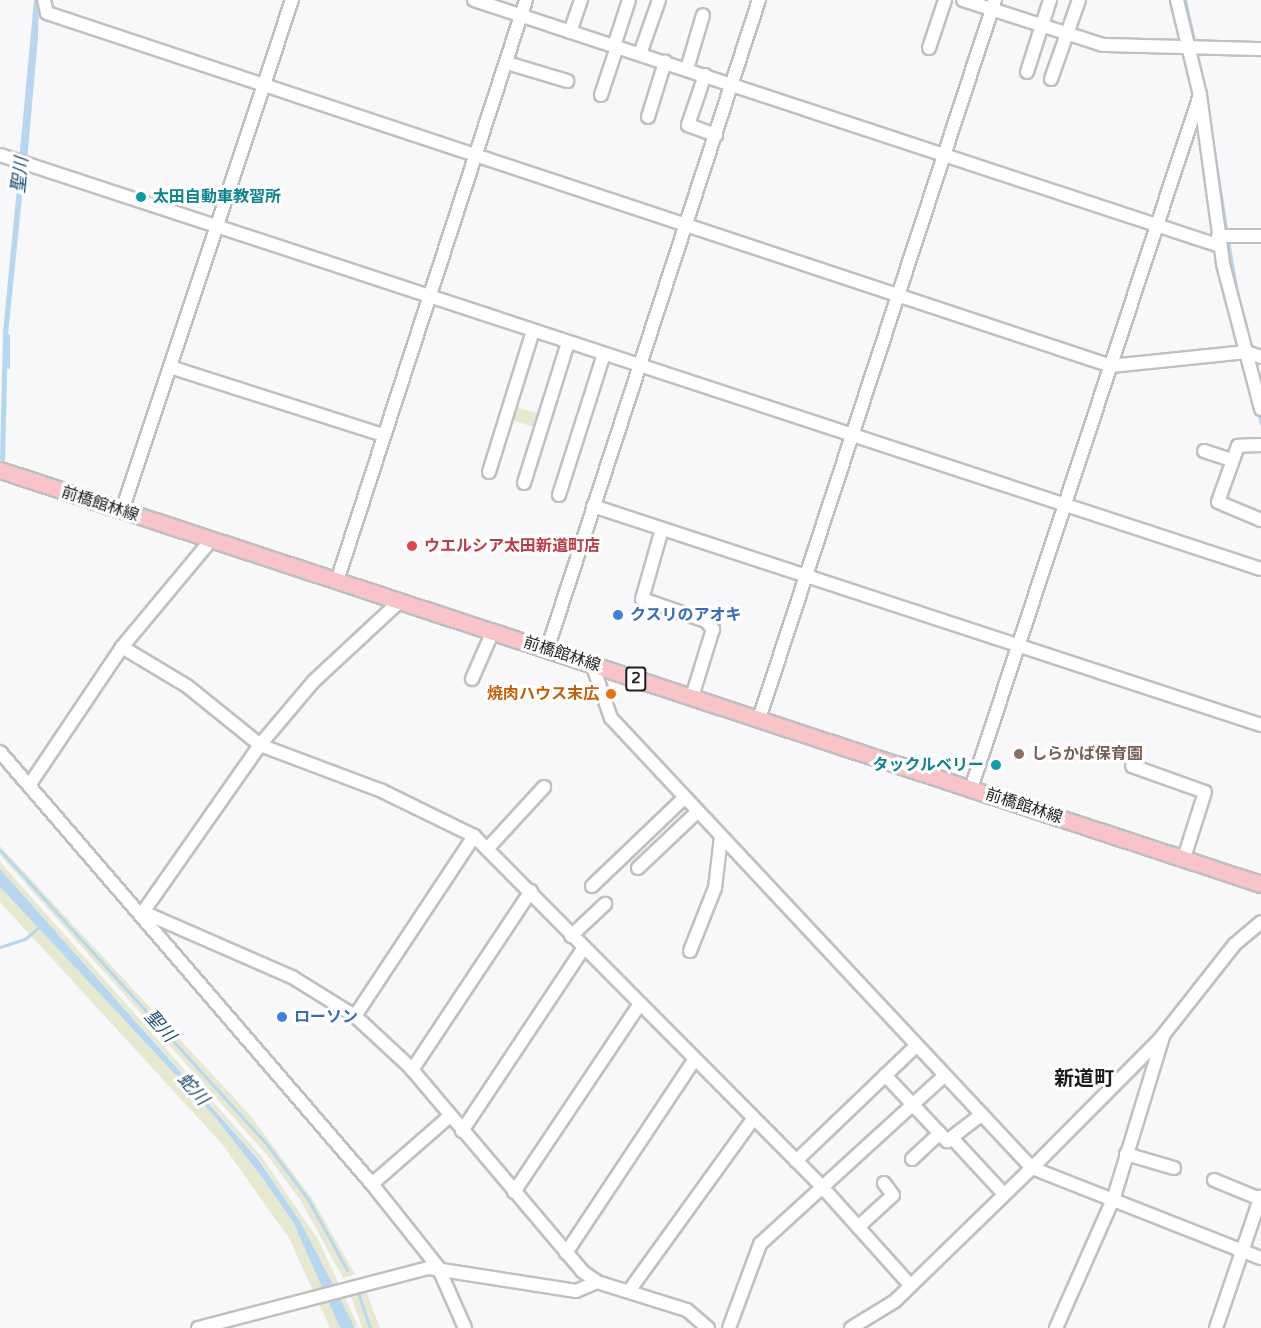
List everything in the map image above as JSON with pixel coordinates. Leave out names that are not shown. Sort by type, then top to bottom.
[{"type":"main road","name":"前橋館林線","points":[[0,470],[1261,884]]},
{"type":"street","points":[[44,0],[47,13],[1111,366],[1246,352],[1261,357]]},
{"type":"street","points":[[122,511],[292,0]]},
{"type":"street","points":[[474,0],[1157,225],[1219,241],[1261,236]]},
{"type":"street","points":[[337,581],[526,0]]},
{"type":"street","points":[[570,32],[581,0]]},
{"type":"street","points":[[601,95],[629,0]]},
{"type":"street","points":[[640,54],[659,0]]},
{"type":"street","points":[[548,650],[759,0]]},
{"type":"street","points":[[929,48],[945,0]]},
{"type":"street","points":[[963,0],[994,5],[1103,45],[1190,50],[1261,49]]},
{"type":"street","points":[[1027,72],[1050,0]]},
{"type":"street","points":[[1051,79],[1079,0]]},
{"type":"street","points":[[1177,0],[1200,95],[1219,241],[1261,409]]},
{"type":"street","points":[[759,719],[994,5]]},
{"type":"street","points":[[687,69],[704,15]]},
{"type":"street","points":[[507,63],[567,81]]},
{"type":"street","points":[[648,117],[665,63]]},
{"type":"street","points":[[705,75],[688,125],[716,135]]},
{"type":"street","points":[[971,789],[1200,95]]},
{"type":"street","points":[[0,155],[1261,569]]},
{"type":"street","points":[[489,472],[533,331]]},
{"type":"street","points":[[524,483],[568,343]]},
{"type":"street","points":[[559,495],[604,354]]},
{"type":"street","points":[[170,367],[383,435]]},
{"type":"street","points":[[1261,445],[1238,446],[1220,507],[1261,520]]},
{"type":"street","points":[[1204,452],[1232,460]]},
{"type":"street","points":[[593,506],[1261,725]]},
{"type":"street","points":[[662,529],[642,599],[706,621],[714,628],[692,697]]},
{"type":"street","points":[[30,784],[122,647],[210,540]]},
{"type":"street","points":[[143,912],[260,745],[313,682],[399,602]]},
{"type":"street","points":[[472,679],[493,631]]},
{"type":"street","points":[[122,647],[187,686],[260,745],[380,790],[474,836],[531,891],[638,1007],[696,1059],[824,1189],[910,1285]]},
{"type":"street","points":[[592,664],[612,718],[697,812],[1032,1168],[1114,1197],[1261,1258]]},
{"type":"street","points":[[0,752],[143,912],[372,1184],[438,1267],[465,1328]]},
{"type":"street","points":[[1132,766],[1205,792],[1184,858]]},
{"type":"street","points":[[488,848],[544,787]]},
{"type":"street","points":[[592,886],[684,798]]},
{"type":"street","points":[[638,868],[697,812]]},
{"type":"street","points":[[355,1016],[474,836]]},
{"type":"street","points":[[690,951],[715,888],[721,837]]},
{"type":"street","points":[[412,1070],[531,891]]},
{"type":"street","points":[[571,936],[605,904]]},
{"type":"street","points":[[143,912],[170,928],[292,976],[355,1016],[412,1070],[566,1253],[597,1282],[687,1310],[708,1328]]},
{"type":"street","points":[[850,1328],[910,1285],[1032,1168],[1164,1034],[1235,944],[1261,922]]},
{"type":"street","points":[[462,1131],[583,949]]},
{"type":"street","points":[[514,1192],[638,1007]]},
{"type":"street","points":[[1056,1328],[1114,1197],[1164,1034]]},
{"type":"street","points":[[796,1161],[916,1046]]},
{"type":"street","points":[[566,1253],[696,1059]]},
{"type":"street","points":[[885,1076],[1004,1193]]},
{"type":"street","points":[[729,1328],[760,1244],[914,1107],[944,1076]]},
{"type":"street","points":[[912,1159],[982,1114]]},
{"type":"street","points":[[372,1184],[450,1116]]},
{"type":"street","points":[[628,1291],[754,1118]]},
{"type":"street","points":[[1126,1154],[1174,1168]]},
{"type":"street","points":[[1214,1180],[1261,1197],[1216,1328]]},
{"type":"street","points":[[858,1227],[893,1194],[884,1183]]},
{"type":"street","points":[[198,1328],[341,1287],[438,1267],[576,1291],[597,1282]]},
{"type":"green space","points":[[510,405],[545,416],[541,429],[506,418]]},
{"type":"green space","points":[[0,846],[250,1115],[313,1200],[355,1274],[343,1278],[301,1201],[267,1155],[0,855]]},
{"type":"green space","points":[[0,862],[261,1156],[319,1241],[359,1328],[351,1325],[300,1221],[259,1159],[0,869]]},
{"type":"green space","points":[[0,887],[215,1117],[264,1180],[293,1222],[340,1328],[330,1328],[289,1238],[223,1145],[0,902]]},
{"type":"green space","points":[[365,1288],[380,1328],[362,1328],[350,1293]]},
{"type":"water","points":[[34,0],[39,0],[38,37],[27,162],[19,161]]},
{"type":"water","points":[[19,167],[25,167],[8,335],[5,462],[0,460],[3,332]]},
{"type":"water","name":"蛇川","points":[[0,869],[258,1159],[300,1221],[355,1328],[340,1328],[293,1222],[264,1180],[215,1117],[0,887]]},
{"type":"waterway","points":[[1185,0],[1195,44]]},
{"type":"waterway","points":[[1196,51],[1199,68]]},
{"type":"waterway","points":[[1214,151],[1227,234]]},
{"type":"waterway","points":[[1228,240],[1238,299]]},
{"type":"waterway","name":"聖川","points":[[8,335],[8,367]]},
{"type":"waterway","points":[[1258,412],[1261,424]]},
{"type":"waterway","name":"聖川","points":[[0,850],[268,1146],[308,1199],[347,1270]]},
{"type":"waterway","points":[[0,947],[25,939],[40,926]]},
{"type":"waterway","name":"聖川","points":[[358,1293],[370,1328]]},
{"type":"place","name":"太田自動車教習所","points":[[141,197]]},
{"type":"place","name":"ウエルシア太田新道町店","points":[[412,546]]},
{"type":"place","name":"クスリのアオキ","points":[[618,615]]},
{"type":"place","name":"焼肉ハウス末広","points":[[611,694]]},
{"type":"place","name":"しらかば保育園","points":[[1019,754]]},
{"type":"place","name":"タックルベリー","points":[[996,765]]},
{"type":"place","name":"ローソン","points":[[282,1017]]},
{"type":"district","name":"新道町","points":[[1084,1079]]}]
